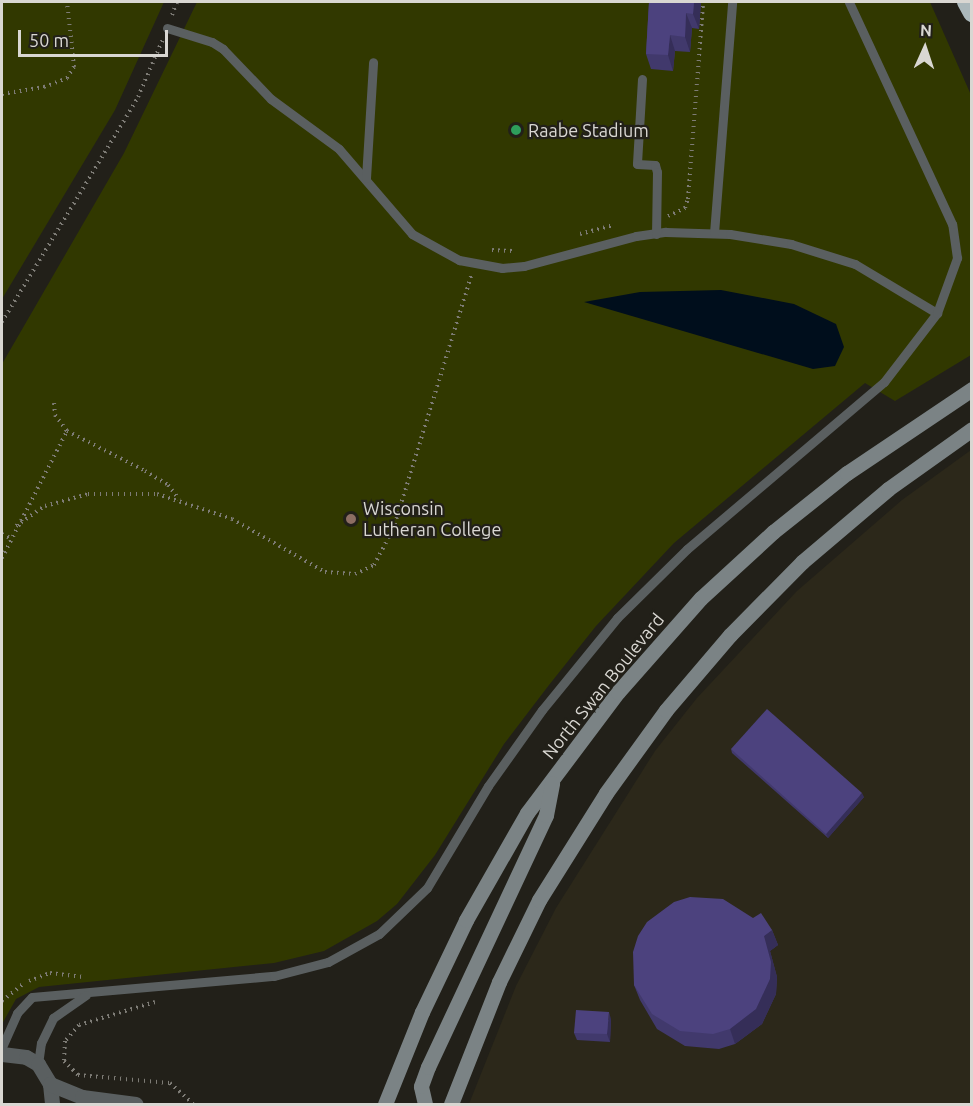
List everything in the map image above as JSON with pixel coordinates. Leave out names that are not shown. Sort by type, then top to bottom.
[{"type":"highway","points":[[966,2],[972,13]]},
{"type":"main road","name":"North Swan Boulevard","points":[[385,1104],[422,1012],[466,920],[527,813],[618,692],[701,598],[773,532],[847,473],[972,389]]},
{"type":"main road","points":[[451,1104],[499,982],[539,900],[606,793],[666,710],[730,635],[802,562],[888,489],[972,429]]},
{"type":"main road","points":[[425,1104],[421,1086],[428,1067],[546,815],[553,778]]},
{"type":"street","points":[[2,1054],[26,1057],[38,1064],[50,1084],[52,1104]]},
{"type":"street","points":[[50,1084],[75,1096],[136,1104]]},
{"type":"lane","points":[[714,233],[732,2]]},
{"type":"lane","points":[[2,1047],[27,1000],[41,996],[171,986],[303,970],[356,949],[396,920],[427,888],[488,786],[542,710],[617,618],[687,549],[884,382],[937,313],[957,258],[952,224],[849,2]]},
{"type":"lane","points":[[167,28],[212,42],[223,49],[271,99],[339,149],[412,234],[430,246],[475,264],[524,266],[603,243],[656,234],[714,233],[791,244],[846,261],[882,278],[937,313]]},
{"type":"lane","points":[[366,178],[373,62]]},
{"type":"lane","points":[[642,79],[637,164],[655,165],[656,234]]},
{"type":"lane","points":[[38,1064],[41,1043],[53,1018],[89,993]]},
{"type":"path","points":[[2,94],[44,87],[67,78],[74,67],[67,2]]},
{"type":"path","points":[[2,322],[138,97],[177,2]]},
{"type":"path","points":[[656,218],[676,215],[688,200],[703,2]]},
{"type":"path","points":[[577,235],[616,225]]},
{"type":"path","points":[[485,249],[516,251]]},
{"type":"path","points":[[16,526],[45,506],[88,494],[157,494],[180,499],[232,519],[325,572],[355,574],[374,565],[393,530],[475,264]]},
{"type":"path","points":[[54,403],[55,415],[67,431],[145,471],[168,485],[180,499]]},
{"type":"path","points":[[2,558],[16,526],[67,431]]},
{"type":"path","points":[[2,534],[10,538]]},
{"type":"path","points":[[171,986],[161,1000],[79,1025],[65,1041],[64,1061],[78,1075],[170,1083],[193,1104]]},
{"type":"shaded area","points":[[971,450],[971,1104],[469,1104],[516,986],[556,908],[655,751],[697,698],[797,591],[902,500]]},
{"type":"green space","points":[[2,2],[164,2],[115,110],[2,299]]},
{"type":"green space","name":"Wisconsin Lutheran College","points":[[197,2],[930,2],[971,95],[971,355],[895,401],[865,383],[674,543],[596,626],[549,685],[504,744],[435,855],[397,904],[377,921],[324,951],[274,963],[39,987],[16,999],[2,1024],[2,364],[124,153]]},
{"type":"water","points":[[721,290],[794,304],[836,324],[844,347],[835,366],[813,369],[584,302],[640,292]]},
{"type":"building","points":[[649,2],[694,2],[693,14],[686,13],[685,37],[670,35],[668,55],[646,54]]},
{"type":"building","points":[[767,709],[862,793],[826,834],[731,749]]},
{"type":"building","points":[[690,897],[723,899],[753,918],[761,913],[772,930],[764,936],[771,962],[770,979],[756,1009],[730,1029],[713,1034],[680,1031],[652,1014],[634,985],[633,952],[638,936],[647,922],[674,902]]},
{"type":"building","points":[[576,1010],[609,1012],[607,1034],[574,1033]]},
{"type":"place","name":"Raabe Stadium","points":[[516,130]]},
{"type":"place","name":"Wisconsin Lutheran College","points":[[351,519]]}]
